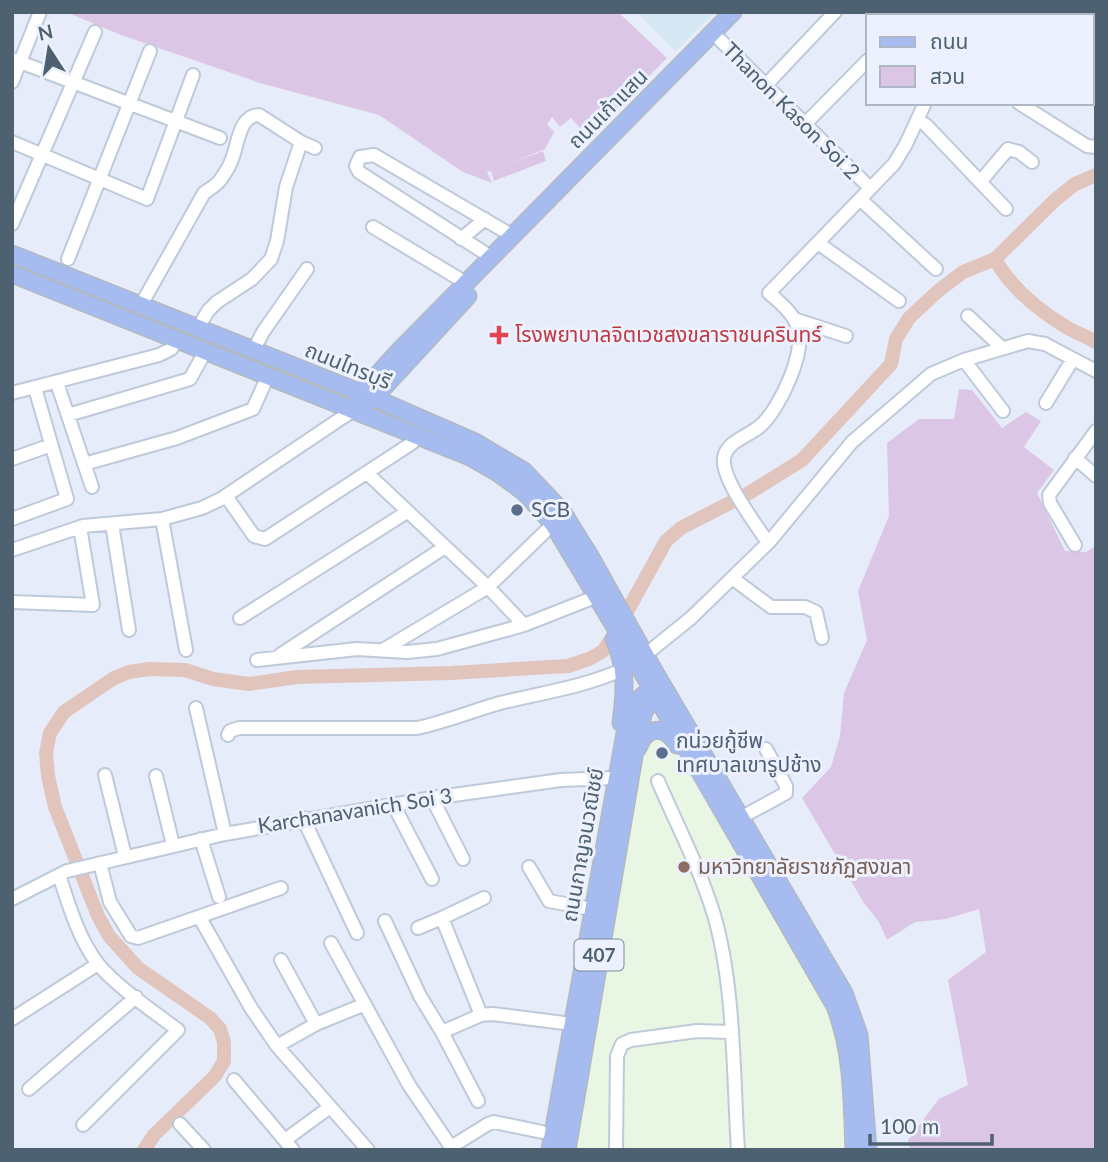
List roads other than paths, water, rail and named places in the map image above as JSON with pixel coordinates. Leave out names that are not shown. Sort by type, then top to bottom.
[{"type":"main road","name":"ถนนเก้าแสน","points":[[367,396],[466,283],[733,12]]},
{"type":"main road","name":"ถนนเก้าแสน","points":[[367,396],[502,261],[513,236]]},
{"type":"main road","name":"ถนนไทรบุรี","points":[[12,254],[475,442],[524,471],[562,511],[602,597]]},
{"type":"main road","name":"ถนนไทรบุรี","points":[[12,275],[470,457],[524,492],[553,524],[602,597]]},
{"type":"main road","points":[[352,411],[367,396]]},
{"type":"main road","points":[[602,597],[742,817],[844,993],[859,1035],[867,1150]]},
{"type":"main road","points":[[609,813],[624,698],[624,669],[646,669]]},
{"type":"main road","points":[[646,669],[720,807],[835,1006],[845,1033],[849,1060],[854,1150]]},
{"type":"main road","name":"ถนนกาญจนวณิชย์","points":[[567,1150],[633,761],[644,712],[646,669]]},
{"type":"main road","name":"ถนนกาญจนวณิชย์","points":[[551,1150],[609,813],[626,728],[638,700],[646,669]]},
{"type":"main road","points":[[633,761],[645,736],[658,730],[669,733],[720,807]]},
{"type":"street","points":[[12,82],[17,60],[40,12]]},
{"type":"street","points":[[766,85],[835,12]]},
{"type":"street","points":[[12,224],[95,32]]},
{"type":"street","name":"Thanon Kason Soi 2","points":[[713,33],[870,188]]},
{"type":"street","points":[[68,259],[150,51]]},
{"type":"street","points":[[17,60],[220,138]]},
{"type":"street","points":[[805,124],[866,62]]},
{"type":"street","points":[[12,142],[147,200],[193,75]]},
{"type":"street","points":[[768,543],[732,489],[725,470],[724,455],[733,444],[761,425],[781,397],[796,362],[800,335],[794,319],[769,293],[894,164],[924,105]]},
{"type":"street","points":[[1022,105],[1087,146],[1096,147]]},
{"type":"street","points":[[141,306],[204,193],[221,180],[232,160],[235,145],[247,120],[259,115],[301,142],[316,148]]},
{"type":"street","points":[[918,120],[926,125],[1006,209]]},
{"type":"street","points":[[198,328],[217,302],[252,279],[271,259],[277,241],[286,187],[301,142]]},
{"type":"street","points":[[981,183],[1008,149],[1019,152],[1032,162]]},
{"type":"street","points":[[491,257],[359,172],[356,166],[360,157],[374,155],[513,236]]},
{"type":"street","points":[[860,199],[936,268]]},
{"type":"street","points":[[461,239],[485,219]]},
{"type":"street","points":[[373,227],[466,283]]},
{"type":"street","points":[[818,243],[899,301]]},
{"type":"street","points":[[253,351],[262,332],[307,270]]},
{"type":"street","points":[[968,316],[1001,348]]},
{"type":"street","points":[[794,319],[846,336]]},
{"type":"street","points":[[12,393],[159,355],[170,349],[178,340]]},
{"type":"street","points":[[646,669],[691,618],[768,543],[863,431],[931,374],[1001,348],[1036,342],[1096,371]]},
{"type":"street","points":[[68,415],[190,379],[206,350]]},
{"type":"street","points":[[1046,403],[1073,359]]},
{"type":"street","points":[[964,360],[1003,411]]},
{"type":"street","points":[[84,464],[177,438],[253,409],[268,376]]},
{"type":"street","points":[[57,383],[92,487]]},
{"type":"street","points":[[12,519],[67,499],[35,388]]},
{"type":"street","points":[[12,550],[80,527],[162,519],[202,508],[226,496],[352,411]]},
{"type":"street","points":[[1075,545],[1050,503],[1049,495],[1096,431]]},
{"type":"street","points":[[226,496],[254,536],[265,539],[419,436]]},
{"type":"street","points":[[12,459],[51,445]]},
{"type":"street","points":[[1075,458],[1096,476]]},
{"type":"street","points":[[366,473],[488,587],[524,625]]},
{"type":"street","points":[[240,618],[407,512]]},
{"type":"street","points":[[162,519],[186,650]]},
{"type":"street","points":[[112,524],[129,630]]},
{"type":"street","points":[[383,650],[488,587],[553,524]]},
{"type":"street","points":[[12,602],[93,605],[80,527]]},
{"type":"street","points":[[276,657],[445,548]]},
{"type":"street","points":[[732,578],[771,607],[805,607],[816,612],[822,639]]},
{"type":"street","points":[[257,660],[357,649],[407,652],[437,649],[524,625],[602,597]]},
{"type":"street","points":[[229,735],[230,731],[239,728],[417,728],[523,697],[585,685],[624,669]]},
{"type":"street","points":[[196,708],[225,834]]},
{"type":"street","points":[[742,817],[786,793],[786,786],[766,749]]},
{"type":"street","points":[[105,775],[125,856]]},
{"type":"street","points":[[156,776],[173,845]]},
{"type":"street","name":"Karchanavanich Soi 3","points":[[12,899],[63,873],[173,845],[303,818],[561,780],[613,778]]},
{"type":"street","points":[[658,781],[715,918],[729,994],[738,1150]]},
{"type":"street","points":[[432,798],[464,859]]},
{"type":"street","points":[[393,804],[432,880]]},
{"type":"street","points":[[303,818],[357,933]]},
{"type":"street","points":[[201,839],[219,897]]},
{"type":"street","points":[[100,863],[110,902],[131,936],[138,938],[281,888]]},
{"type":"street","points":[[529,867],[549,901],[592,909]]},
{"type":"street","points":[[63,873],[74,921],[99,964],[135,998],[178,1030],[83,1125]]},
{"type":"street","points":[[418,928],[484,898]]},
{"type":"street","points":[[200,918],[250,1008],[277,1046],[368,1150]]},
{"type":"street","points":[[442,918],[481,1015]]},
{"type":"street","points":[[385,921],[420,996],[478,1101]]},
{"type":"street","points":[[331,943],[409,1085],[452,1148],[494,1122],[542,1132]]},
{"type":"street","points":[[281,960],[316,1024]]},
{"type":"street","points":[[12,1019],[99,964]]},
{"type":"street","points":[[29,1088],[135,998]]},
{"type":"street","points":[[277,1046],[316,1024],[363,1005]]},
{"type":"street","points":[[442,1032],[481,1015],[493,1014],[572,1024]]},
{"type":"street","points":[[616,1150],[617,1056],[622,1044],[631,1040],[697,1031],[731,1032]]},
{"type":"street","points":[[234,1080],[289,1145],[330,1107]]},
{"type":"street","points":[[180,1124],[204,1150]]},
{"type":"waterway","points":[[144,1150],[154,1135],[215,1076],[224,1061],[224,1042],[220,1029],[210,1018],[138,968],[109,936],[98,916],[55,807],[48,776],[46,753],[50,733],[64,712],[114,678],[149,669],[185,670],[213,679],[249,684],[297,677],[451,673],[568,666],[589,659],[603,651],[614,635],[666,541],[681,528],[749,493],[802,460],[891,364],[896,339],[909,318],[963,272],[995,259],[1075,184],[1096,175]]},
{"type":"waterway","points":[[995,259],[1017,289],[1035,306],[1066,327],[1096,342]]},
{"type":"place","name":"โรงพยาบาลจิตเวชสงขลาราชนครินทร์","points":[[499,335]]},
{"type":"place","name":"SCB","points":[[517,510]]},
{"type":"place","name":"กน่วยกู้ชีพ เทศบาลเขารูปช้าง","points":[[662,753]]},
{"type":"place","name":"มหาวิทยาลัยราชภัฏสงขลา","points":[[684,867]]}]
